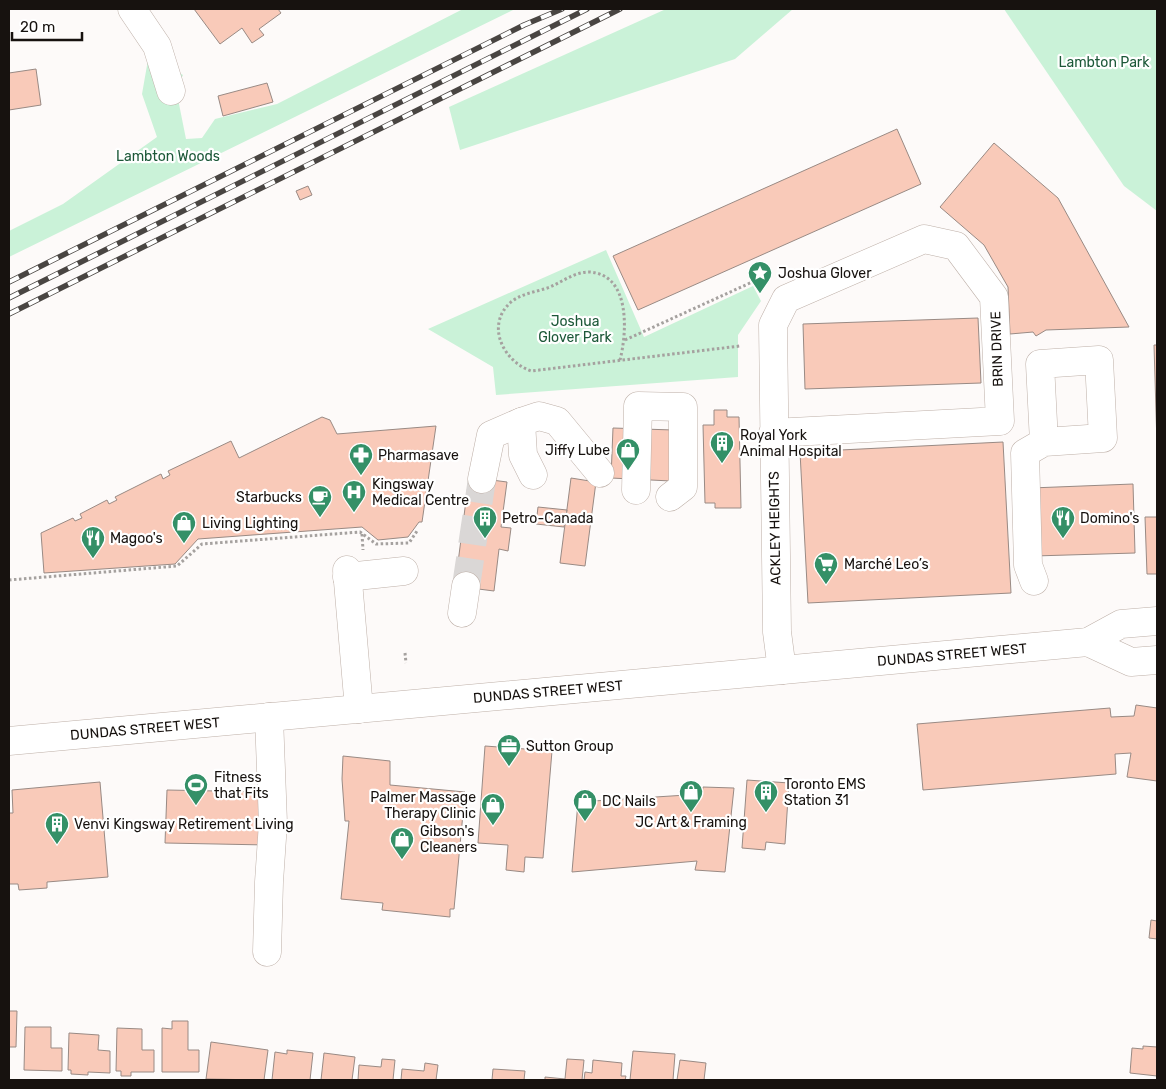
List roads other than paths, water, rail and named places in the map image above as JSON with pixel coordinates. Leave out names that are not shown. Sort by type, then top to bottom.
[{"type":"main road","points":[[132,9],[157,46],[171,91]]},
{"type":"main road","name":"BRIN DRIVE","points":[[773,325],[786,299],[924,239],[956,246],[994,297],[1000,421],[774,433]]},
{"type":"main road","name":"ACKLEY HEIGHTS","points":[[773,325],[777,632],[782,670]]},
{"type":"main road","points":[[636,490],[638,406],[683,407],[683,487],[670,496]]},
{"type":"main road","points":[[482,479],[491,435],[539,416],[557,421],[600,473]]},
{"type":"main road","points":[[521,422],[523,455],[534,475]]},
{"type":"main road","points":[[1034,581],[1028,565],[1025,453],[1044,442]]},
{"type":"main road","points":[[360,709],[347,574],[404,572]]},
{"type":"main road","points":[[462,613],[466,586]]},
{"type":"main road","name":"DUNDAS STREET WEST","points":[[9,741],[1088,642],[1121,624],[1157,621]]},
{"type":"main road","points":[[1088,642],[1131,662],[1157,660]]},
{"type":"main road","points":[[267,952],[268,882],[273,823],[269,717]]},
{"type":"tunnel","points":[[466,586],[482,479]]},
{"type":"railway","points":[[9,282],[524,25],[562,9]]},
{"type":"railway","points":[[9,298],[587,9]]},
{"type":"railway","points":[[9,314],[620,9]]},
{"type":"place","name":"Joshua Glover","points":[[760,294]]},
{"type":"place","name":"Royal York Animal Hospital","points":[[722,464]]},
{"type":"place","name":"Jiffy Lube","points":[[628,471]]},
{"type":"place","name":"Pharmasave","points":[[361,476]]},
{"type":"place","name":"Kingsway Medical Centre","points":[[354,513]]},
{"type":"place","name":"Starbucks","points":[[320,518]]},
{"type":"place","name":"Petro-Canada","points":[[485,539]]},
{"type":"place","name":"Domino's","points":[[1063,539]]},
{"type":"place","name":"Living Lighting","points":[[184,544]]},
{"type":"place","name":"Magoo's","points":[[93,559]]},
{"type":"place","name":"Marché Leo’s","points":[[826,585]]},
{"type":"place","name":"Sutton Group","points":[[509,767]]},
{"type":"place","name":"Fitness that Fits","points":[[196,806]]},
{"type":"place","name":"JC Art & Framing","points":[[691,813]]},
{"type":"place","name":"Toronto EMS Station 31","points":[[766,813]]},
{"type":"place","name":"DC Nails","points":[[585,822]]},
{"type":"place","name":"Palmer Massage Therapy Clinic","points":[[493,826]]},
{"type":"place","name":"Venvi Kingsway Retirement Living","points":[[57,845]]},
{"type":"place","name":"Gibson's Cleaners","points":[[402,860]]},
{"type":"park label","name":"Lambton Park","points":[[1104,62]]},
{"type":"park label","name":"Lambton Woods","points":[[168,156]]},
{"type":"park label","name":"Joshua Glover Park","points":[[575,330]]}]
